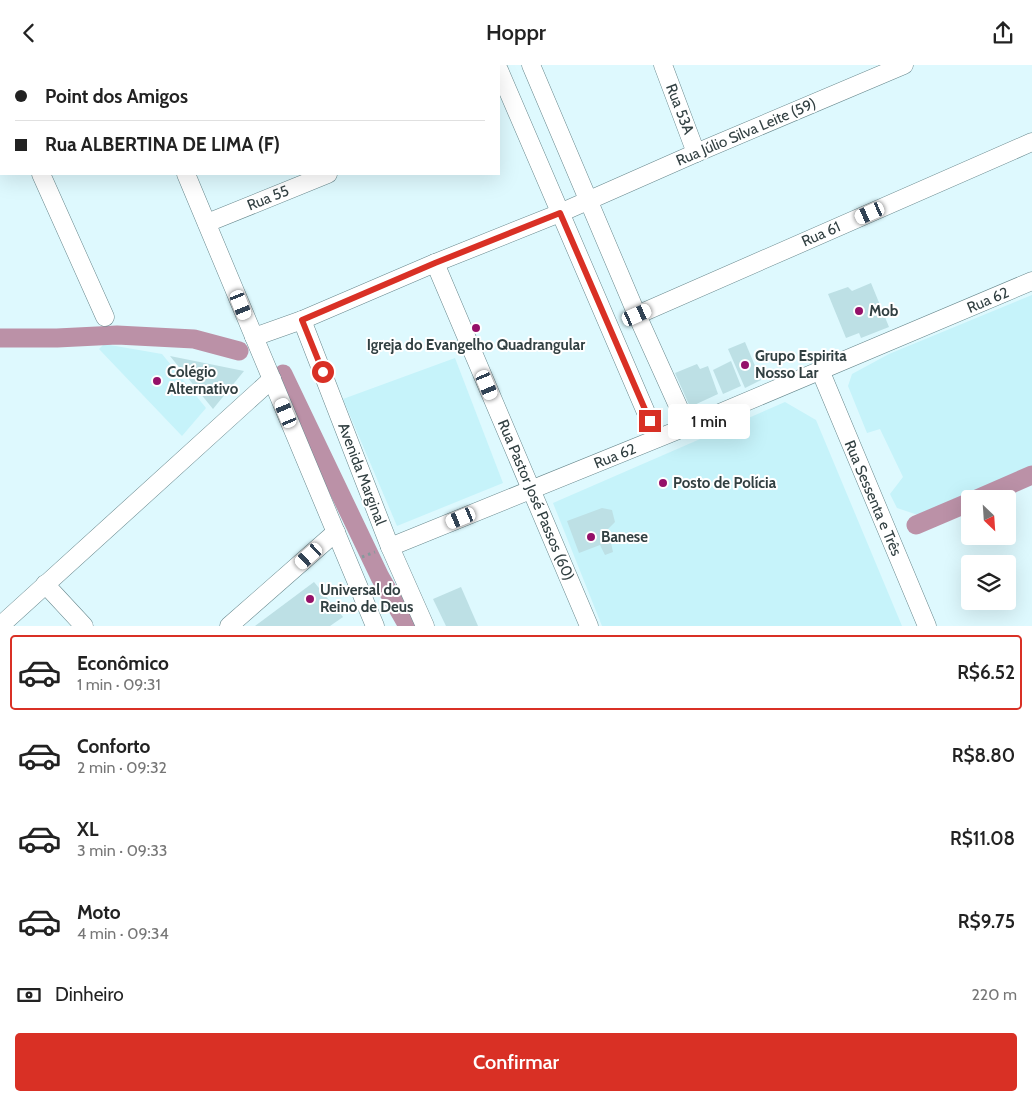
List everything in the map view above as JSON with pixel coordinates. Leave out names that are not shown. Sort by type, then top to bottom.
[{"type":"street","points":[[531,65],[637,315],[687,426]]},
{"type":"street","name":"Rua 53A","points":[[663,65],[696,153]]},
{"type":"street","name":"Rua Júlio Silva Leite (59)","points":[[254,337],[302,320],[435,263],[560,213],[904,65]]},
{"type":"street","points":[[500,75],[505,102],[560,213],[657,438]]},
{"type":"street","name":"Rua 61","points":[[637,315],[1032,142]]},
{"type":"street","points":[[41,175],[104,317]]},
{"type":"street","points":[[186,175],[374,626]]},
{"type":"street","name":"Rua 55","points":[[207,223],[326,175]]},
{"type":"street","name":"Rua Pastor José Passos (60)","points":[[435,263],[589,626]]},
{"type":"street","name":"Rua 62","points":[[384,549],[820,371],[1032,281]]},
{"type":"street","name":"Avenida Marginal","points":[[302,320],[384,549],[425,626]]},
{"type":"street","name":"Rua Sessenta e Três","points":[[820,371],[927,626]]},
{"type":"street","points":[[0,626],[272,379]]},
{"type":"street","points":[[229,626],[336,532]]},
{"type":"street","points":[[45,584],[84,626]]},
{"type":"path","points":[[360,558],[384,549]]},
{"type":"shaded area","points":[[1032,295],[1032,466],[976,490],[961,490],[961,497],[918,515],[897,508],[890,494],[903,477],[880,429],[867,433],[848,386],[852,374],[889,354]]},
{"type":"shaded area","name":"Colégio Alternativo","points":[[104,344],[162,354],[206,408],[182,436],[99,349]]},
{"type":"shaded area","points":[[455,358],[503,483],[397,526],[343,399]]},
{"type":"shaded area","points":[[785,402],[816,420],[902,626],[602,626],[553,503]]},
{"type":"building","name":"Mob","points":[[871,283],[889,327],[861,338],[859,333],[846,338],[828,294],[848,287],[852,291]]},
{"type":"building","name":"Grupo Espirita Nosso Lar","points":[[745,342],[761,380],[745,388],[728,349]]},
{"type":"building","points":[[170,356],[244,371],[213,409]]},
{"type":"building","points":[[731,361],[741,386],[723,394],[713,370]]},
{"type":"building","points":[[697,364],[700,369],[708,366],[718,394],[690,407],[675,373]]},
{"type":"building","name":"Banese","points":[[602,508],[612,510],[615,522],[608,529],[613,552],[605,555],[600,545],[579,553],[567,521]]},
{"type":"building","name":"Universal do Reino de Deus","points":[[314,582],[343,617],[330,626],[255,626]]},
{"type":"building","points":[[461,587],[478,626],[446,626],[433,599]]},
{"type":"waterway","points":[[0,338],[117,335],[194,339],[239,351]]},
{"type":"waterway","points":[[283,374],[380,577],[408,626]]},
{"type":"waterway","points":[[998,490],[1032,475]]},
{"type":"waterway","points":[[916,525],[961,506]]},
{"type":"place","name":"Mob","points":[[859,311]]},
{"type":"place","name":"Igreja do Evangelho Quadrangular","points":[[476,328]]},
{"type":"place","name":"Grupo Espirita Nosso Lar","points":[[745,365]]},
{"type":"place","name":"Colégio Alternativo","points":[[157,381]]},
{"type":"place","name":"Posto de Polícia","points":[[663,483]]},
{"type":"place","name":"Banese","points":[[591,537]]},
{"type":"place","name":"Universal do Reino de Deus","points":[[310,599]]},
{"type":"route","points":[[323,372],[302,320],[435,263],[560,213],[650,421]]}]
